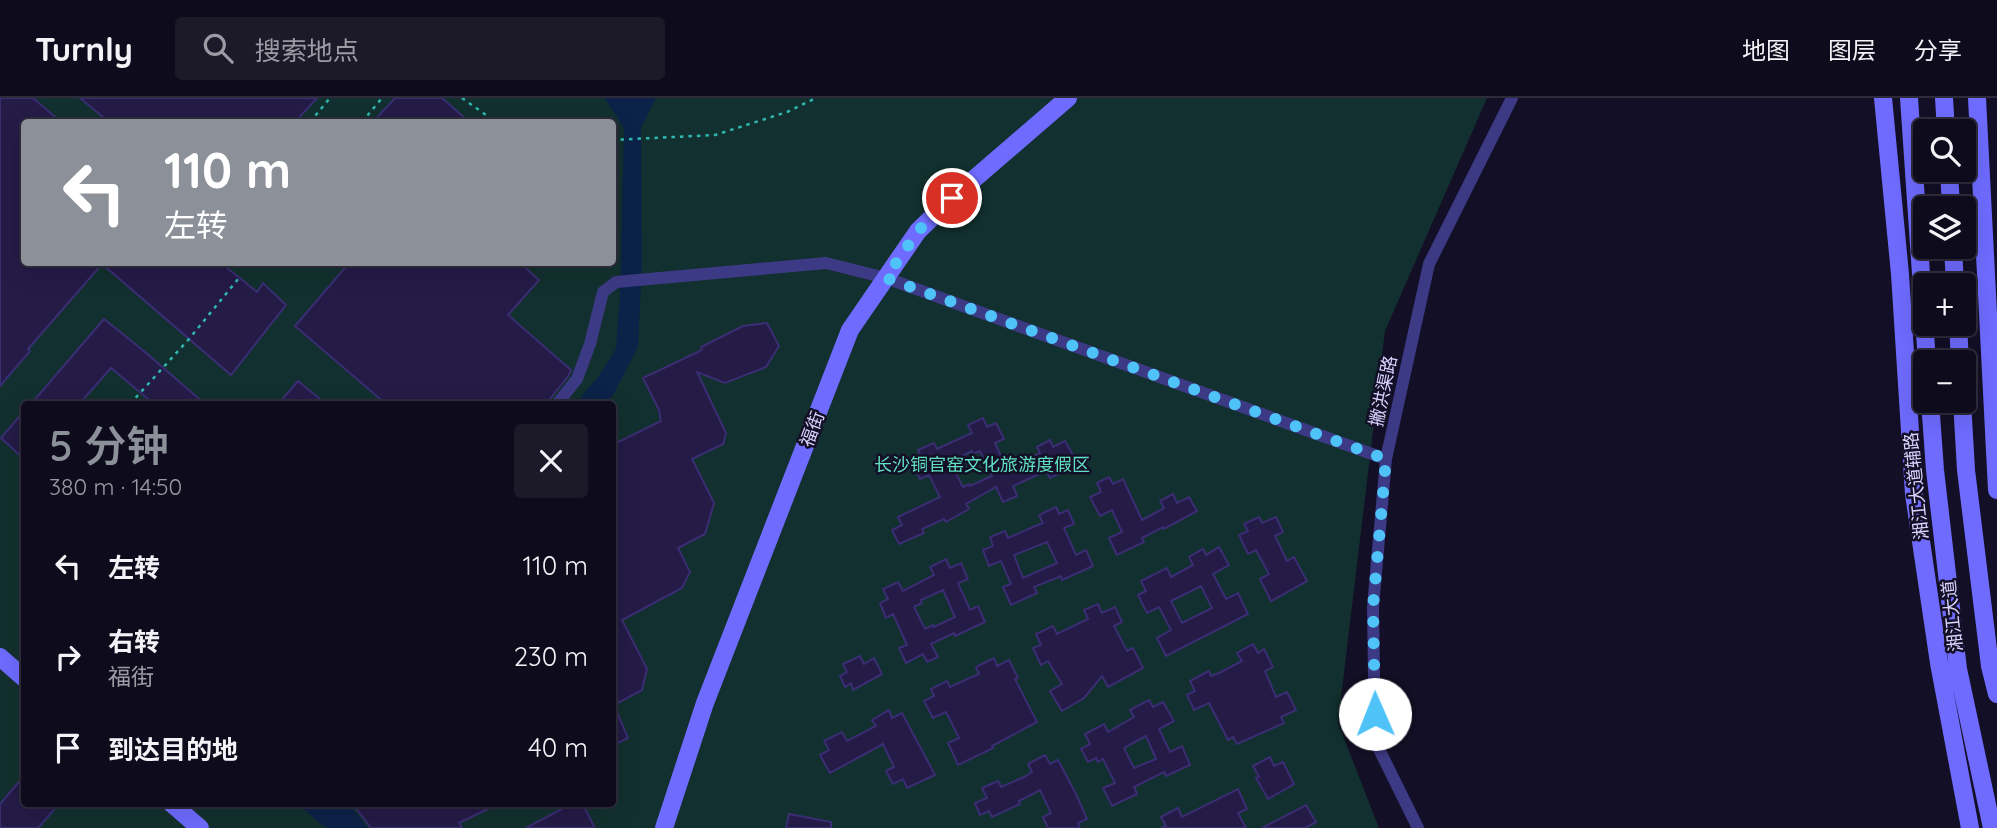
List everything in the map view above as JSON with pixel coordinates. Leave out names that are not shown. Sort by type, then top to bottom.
[{"type":"street","name":"福街","points":[[664,828],[705,703],[850,330],[918,231],[952,198],[1068,98]]},
{"type":"street","name":"撇洪渠路","points":[[1418,828],[1375,741],[1373,607],[1386,459],[1429,264],[1512,98]]},
{"type":"street","name":"湘江大道辅路","points":[[1883,98],[1900,274],[1914,494],[1939,663],[1970,828]]},
{"type":"street","points":[[1909,98],[1926,350]]},
{"type":"street","points":[[1944,98],[1945,119]]},
{"type":"street","points":[[1976,98],[1997,490]]},
{"type":"street","points":[[559,401],[577,379],[590,344],[603,292],[616,282],[826,263],[886,278],[1386,459]]},
{"type":"street","name":"湘江大道","points":[[1931,413],[1958,669],[1992,828]]},
{"type":"street","name":"湘江大道","points":[[1963,413],[1966,470],[1990,666],[1997,694]]},
{"type":"street","points":[[0,657],[21,675]]},
{"type":"street","points":[[176,807],[200,828]]},
{"type":"path","points":[[312,119],[330,98]]},
{"type":"path","points":[[364,119],[382,98]]},
{"type":"path","points":[[462,98],[492,119]]},
{"type":"path","points":[[616,140],[715,135],[787,113],[816,98]]},
{"type":"path","points":[[133,401],[239,278]]},
{"type":"green space","name":"长沙铜官窑文化旅游度假区","points":[[0,98],[1487,98],[1385,331],[1338,723],[1379,828],[0,828]]},
{"type":"water","points":[[605,98],[656,98],[641,128],[642,264],[638,347],[608,401],[578,401],[598,377],[616,349],[624,128]]},
{"type":"water","points":[[301,807],[351,807],[368,828],[326,828]]},
{"type":"building","points":[[0,98],[33,98],[58,119],[21,119],[21,266],[100,266],[28,349],[30,351],[0,386]]},
{"type":"building","points":[[80,98],[317,98],[298,119],[105,119]]},
{"type":"building","points":[[395,98],[442,98],[466,119],[376,119]]},
{"type":"building","points":[[104,266],[225,266],[257,292],[263,283],[286,305],[231,375]]},
{"type":"building","points":[[347,266],[523,266],[539,280],[508,315],[571,370],[549,401],[382,401],[295,326]]},
{"type":"building","points":[[104,319],[202,401],[150,401],[111,368],[82,401],[34,401]]},
{"type":"building","points":[[767,323],[779,346],[766,367],[725,383],[697,372],[726,433],[723,444],[692,459],[714,503],[705,534],[678,548],[690,572],[682,588],[622,620],[647,669],[642,690],[616,704],[616,443],[661,421],[659,410],[643,378],[702,350],[701,347],[743,326]]},
{"type":"building","points":[[298,381],[322,401],[281,401]]},
{"type":"building","points":[[21,415],[21,456],[1,438]]},
{"type":"building","points":[[983,418],[987,427],[996,423],[1004,439],[995,443],[1007,470],[1040,453],[1037,447],[1050,440],[1053,447],[1065,441],[1073,455],[1059,462],[1064,471],[1050,478],[1046,471],[1013,486],[1017,496],[1003,502],[996,487],[966,504],[969,509],[946,522],[944,519],[922,529],[924,533],[899,544],[892,530],[902,525],[898,517],[940,497],[929,475],[920,479],[912,462],[922,458],[918,450],[934,443],[937,449],[972,433],[968,425]],"holes":[[[972,451],[973,454],[980,451],[992,476],[963,487],[950,462]]]},
{"type":"building","points":[[1109,477],[1113,484],[1123,479],[1142,520],[1164,508],[1160,501],[1173,494],[1177,503],[1189,497],[1197,511],[1142,538],[1144,542],[1117,555],[1109,538],[1122,532],[1112,510],[1100,516],[1090,497],[1101,492],[1097,483]]},
{"type":"building","points":[[1056,507],[1059,514],[1068,510],[1074,524],[1064,528],[1076,555],[1086,550],[1093,566],[1062,580],[1061,576],[1034,587],[1037,593],[1011,605],[1003,587],[1011,584],[1001,561],[989,566],[983,550],[993,546],[990,537],[1005,531],[1008,538],[1043,523],[1039,515]],"holes":[[[1047,542],[1057,563],[1023,578],[1014,555]]]},
{"type":"building","points":[[1259,517],[1262,523],[1276,517],[1283,532],[1275,536],[1287,561],[1294,557],[1307,581],[1271,601],[1260,579],[1269,574],[1256,550],[1248,554],[1239,535],[1248,531],[1244,524]]},
{"type":"building","points":[[1219,547],[1229,565],[1213,574],[1226,599],[1238,593],[1248,614],[1166,656],[1157,638],[1171,630],[1159,607],[1147,613],[1138,595],[1146,591],[1141,581],[1167,568],[1171,577],[1193,565],[1189,557],[1203,549],[1206,555]],"holes":[[[1201,586],[1212,608],[1182,623],[1171,601]]]},
{"type":"building","points":[[946,559],[950,568],[961,563],[968,579],[958,583],[970,610],[978,606],[985,622],[931,644],[938,657],[927,662],[923,654],[906,663],[899,648],[907,645],[893,614],[886,618],[880,603],[888,599],[883,589],[898,582],[903,591],[934,575],[930,567]],"holes":[[[943,590],[955,617],[925,629],[914,607],[922,603],[921,600]]]},
{"type":"building","points":[[1098,604],[1102,613],[1115,607],[1122,622],[1114,626],[1127,651],[1133,648],[1143,668],[1108,687],[1102,676],[1084,698],[1062,711],[1050,691],[1062,684],[1048,661],[1041,665],[1033,648],[1041,645],[1036,634],[1053,626],[1057,634],[1088,619],[1084,610]]},
{"type":"building","points":[[1253,644],[1258,653],[1264,649],[1273,667],[1265,671],[1276,697],[1287,692],[1296,710],[1281,717],[1284,723],[1237,744],[1233,737],[1228,740],[1209,703],[1194,710],[1187,695],[1195,691],[1190,681],[1209,671],[1211,676],[1219,673],[1242,661],[1237,653]]},
{"type":"building","points":[[860,656],[864,664],[874,658],[882,674],[853,690],[851,683],[845,687],[840,676],[847,672],[843,664]]},
{"type":"building","points":[[994,658],[997,666],[1009,660],[1018,678],[1015,679],[1037,722],[958,765],[948,743],[959,738],[946,712],[933,718],[924,701],[934,696],[931,689],[947,681],[950,687],[979,674],[976,667]]},
{"type":"building","points":[[1149,700],[1153,707],[1163,702],[1174,721],[1159,729],[1170,752],[1182,746],[1190,765],[1166,776],[1164,772],[1134,787],[1137,794],[1112,806],[1103,788],[1115,783],[1103,759],[1098,762],[1096,758],[1088,762],[1081,749],[1090,744],[1085,734],[1104,724],[1108,732],[1134,717],[1130,710]],"holes":[[[1146,736],[1156,759],[1134,768],[1124,748]]]},
{"type":"building","points":[[616,710],[628,738],[616,744]]},
{"type":"building","points":[[889,710],[892,718],[902,713],[935,775],[907,788],[903,779],[893,784],[886,771],[894,767],[883,744],[830,773],[820,755],[829,750],[824,741],[842,732],[847,741],[876,726],[872,720]]},
{"type":"building","points":[[1045,755],[1050,764],[1058,760],[1076,794],[1087,819],[1078,823],[1080,828],[1048,828],[1043,817],[1051,813],[1040,790],[1019,801],[1020,804],[992,817],[989,811],[980,815],[975,803],[987,798],[982,788],[998,781],[1001,787],[1024,777],[1032,772],[1028,764]]},
{"type":"building","points":[[1270,757],[1274,766],[1283,762],[1294,784],[1268,799],[1256,778],[1259,777],[1253,766]]},
{"type":"building","points":[[21,780],[21,807],[56,807],[38,828],[0,828],[0,804]]},
{"type":"building","points":[[1238,789],[1247,809],[1238,813],[1246,828],[1161,828],[1166,826],[1161,817],[1178,808],[1182,817]]},
{"type":"building","points":[[1306,805],[1316,822],[1305,828],[1262,828]]},
{"type":"building","points":[[355,807],[492,807],[459,823],[462,828],[371,828]]},
{"type":"building","points":[[565,807],[584,807],[595,828],[526,828]]},
{"type":"building","points":[[789,814],[831,822],[831,828],[786,828]]},
{"type":"route","points":[[952,198],[918,231],[886,278],[1386,459],[1373,607],[1375,714]]}]
